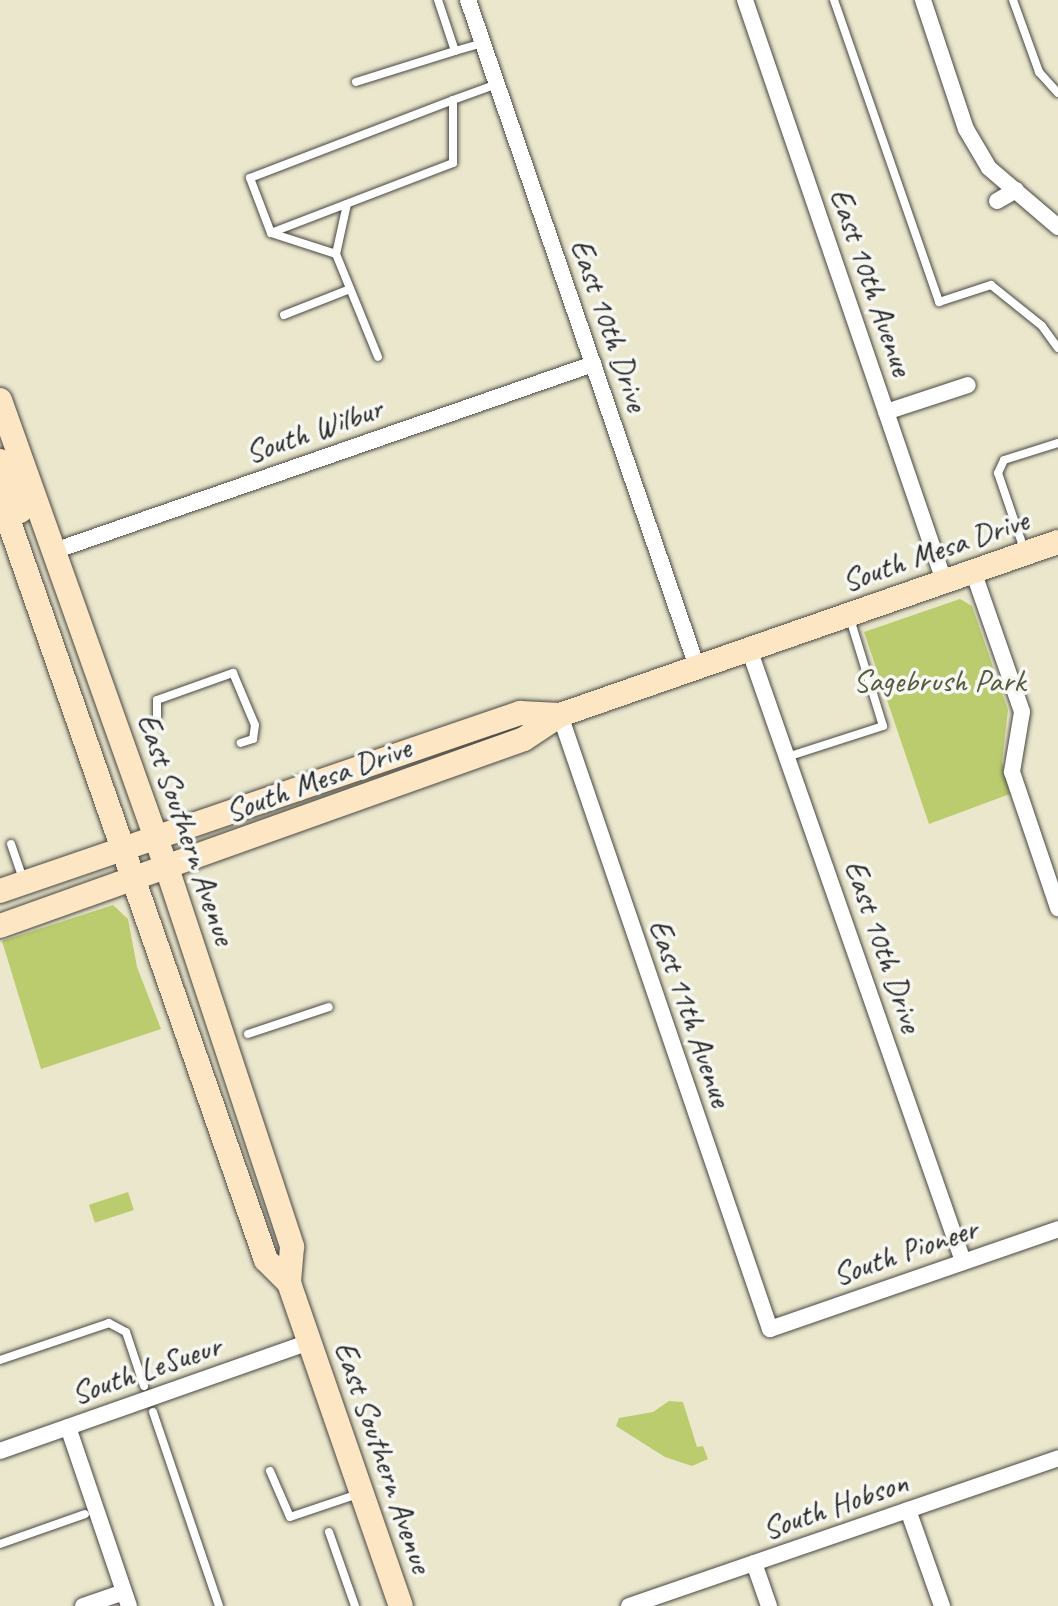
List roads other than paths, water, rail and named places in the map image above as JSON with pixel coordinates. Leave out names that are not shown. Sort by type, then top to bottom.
[{"type":"main road","name":"East Southern Avenue","points":[[0,400],[167,868],[292,1247],[289,1283],[401,1606]]},
{"type":"main road","points":[[0,461],[36,547],[54,551]]},
{"type":"main road","name":"East Southern Avenue","points":[[0,496],[130,881],[266,1260],[289,1283]]},
{"type":"main road","name":"South Mesa Drive","points":[[0,926],[530,737],[560,715],[1058,542]]},
{"type":"main road","name":"South Mesa Drive","points":[[0,891],[520,713],[560,715]]},
{"type":"main road","points":[[337,808],[358,789],[433,754],[449,736]]},
{"type":"main road","points":[[198,1072],[213,1085],[249,1167],[276,1198]]},
{"type":"street","name":"East 10th Drive","points":[[468,0],[697,667]]},
{"type":"street","name":"East 10th Avenue","points":[[745,0],[944,581]]},
{"type":"street","points":[[923,0],[966,129],[989,168],[1058,227]]},
{"type":"street","points":[[997,201],[1016,190]]},
{"type":"street","name":"South Wilbur","points":[[54,551],[593,364]]},
{"type":"street","points":[[886,412],[968,385]]},
{"type":"street","points":[[973,571],[1022,712],[1012,772],[1058,908]]},
{"type":"street","name":"East 10th Drive","points":[[749,649],[963,1261]]},
{"type":"street","name":"East 11th Avenue","points":[[560,715],[770,1329]]},
{"type":"street","name":"South Pioneer","points":[[770,1329],[1058,1229]]},
{"type":"street","name":"South LeSueur","points":[[0,1451],[310,1342]]},
{"type":"street","points":[[68,1427],[127,1599],[83,1606]]},
{"type":"street","name":"South Hobson","points":[[629,1606],[1058,1458]]},
{"type":"street","points":[[908,1510],[942,1606]]},
{"type":"street","points":[[754,1563],[769,1606]]},
{"type":"lane","points":[[438,0],[455,51]]},
{"type":"lane","points":[[834,0],[939,302],[991,285],[1042,326],[1058,348]]},
{"type":"lane","points":[[1013,0],[1039,72],[1058,93]]},
{"type":"lane","points":[[356,82],[483,43]]},
{"type":"lane","points":[[271,233],[250,178],[497,84]]},
{"type":"lane","points":[[271,233],[453,163],[453,100]]},
{"type":"lane","points":[[347,204],[336,254],[378,357]]},
{"type":"lane","points":[[271,233],[336,254]]},
{"type":"lane","points":[[284,315],[350,289]]},
{"type":"lane","points":[[1026,553],[998,473],[1004,460],[1058,443]]},
{"type":"lane","points":[[787,757],[883,726],[848,615]]},
{"type":"lane","points":[[157,717],[157,700],[236,674],[255,725],[253,739],[241,743]]},
{"type":"lane","points":[[11,844],[25,882]]},
{"type":"lane","points":[[248,1034],[329,1007]]},
{"type":"lane","points":[[0,1360],[109,1323],[126,1332],[144,1386]]},
{"type":"lane","points":[[153,1412],[219,1606]]},
{"type":"lane","points":[[270,1471],[290,1517],[362,1492]]},
{"type":"lane","points":[[0,1544],[85,1514]]},
{"type":"lane","points":[[329,1532],[355,1606]]},
{"type":"park label","name":"Sagebrush Park","points":[[939,681]]}]
